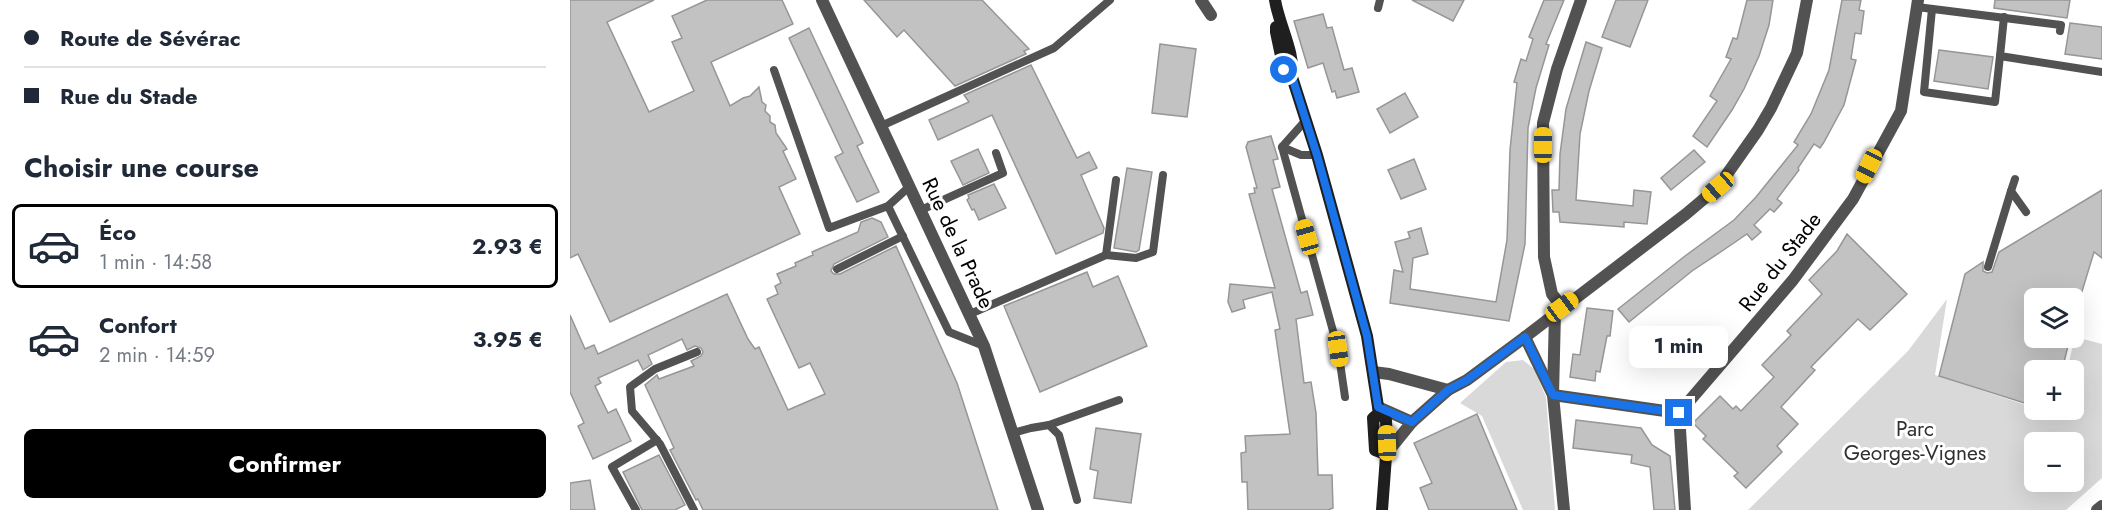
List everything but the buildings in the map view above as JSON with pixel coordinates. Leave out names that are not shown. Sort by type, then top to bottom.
[{"type":"main road","points":[[1275,0],[1280,58],[1284,70],[1292,77],[1317,155],[1367,336],[1378,410],[1386,420],[1382,510]]},
{"type":"street","name":"Rue de la Prade","points":[[822,0],[984,346],[1038,510]]},
{"type":"street","points":[[1201,0],[1211,15]]},
{"type":"street","points":[[1564,510],[1553,395],[1558,310],[1544,257],[1543,123],[1557,69],[1581,0]]},
{"type":"street","points":[[1386,454],[1412,422],[1448,390],[1467,380],[1525,337],[1718,187],[1771,108],[1797,53],[1807,0]]},
{"type":"street","name":"Rue du Stade","points":[[1679,413],[1793,280],[1853,199],[1901,111],[1918,3]]},
{"type":"street","points":[[1525,337],[1553,395]]},
{"type":"street","points":[[1373,372],[1448,390]]},
{"type":"street","points":[[1553,395],[1679,413],[1686,508]]},
{"type":"street","points":[[1378,410],[1412,422]]},
{"type":"street","points":[[2097,510],[2102,506]]},
{"type":"lane","points":[[881,126],[1054,48],[1110,0]]},
{"type":"lane","points":[[1918,3],[1932,9],[2061,25],[2060,31]]},
{"type":"lane","points":[[1932,9],[1924,92],[1995,102],[2004,17]]},
{"type":"lane","points":[[2000,56],[2055,62],[2102,72]]},
{"type":"lane","points":[[774,70],[829,228],[888,206],[910,186]]},
{"type":"lane","points":[[1282,147],[1306,120]]},
{"type":"lane","points":[[1282,147],[1301,155],[1317,155]]},
{"type":"lane","points":[[1282,147],[1338,349],[1345,397]]},
{"type":"lane","points":[[921,210],[1003,173],[996,153]]},
{"type":"lane","points":[[970,314],[1106,255],[1136,258],[1153,252],[1163,175]]},
{"type":"lane","points":[[1988,267],[2015,179]]},
{"type":"lane","points":[[1106,255],[1116,180]]},
{"type":"lane","points":[[2011,191],[2026,212]]},
{"type":"lane","points":[[888,206],[949,332],[984,346]]},
{"type":"lane","points":[[837,269],[903,236]]},
{"type":"lane","points":[[694,510],[657,440],[632,411],[630,387],[655,369],[697,352]]},
{"type":"lane","points":[[1013,433],[1048,425],[1119,400]]},
{"type":"lane","points":[[1048,425],[1059,435],[1077,500]]},
{"type":"lane","points":[[636,510],[612,467],[657,440]]},
{"type":"green space","name":"Parc Georges-Vignes","points":[[1947,299],[1935,375],[2024,404],[2024,420],[2084,420],[2084,360],[2069,360],[2072,348],[2084,348],[2084,339],[2102,344],[2102,478],[2066,510],[1748,510],[1908,351]]},
{"type":"green space","points":[[1523,360],[1534,369],[1546,397],[1555,510],[1523,510],[1482,416],[1460,403],[1506,362]]},
{"type":"route","points":[[1284,70],[1293,80],[1348,263],[1367,336],[1378,407],[1412,422],[1448,390],[1467,380],[1525,337],[1553,395],[1679,413]]}]
